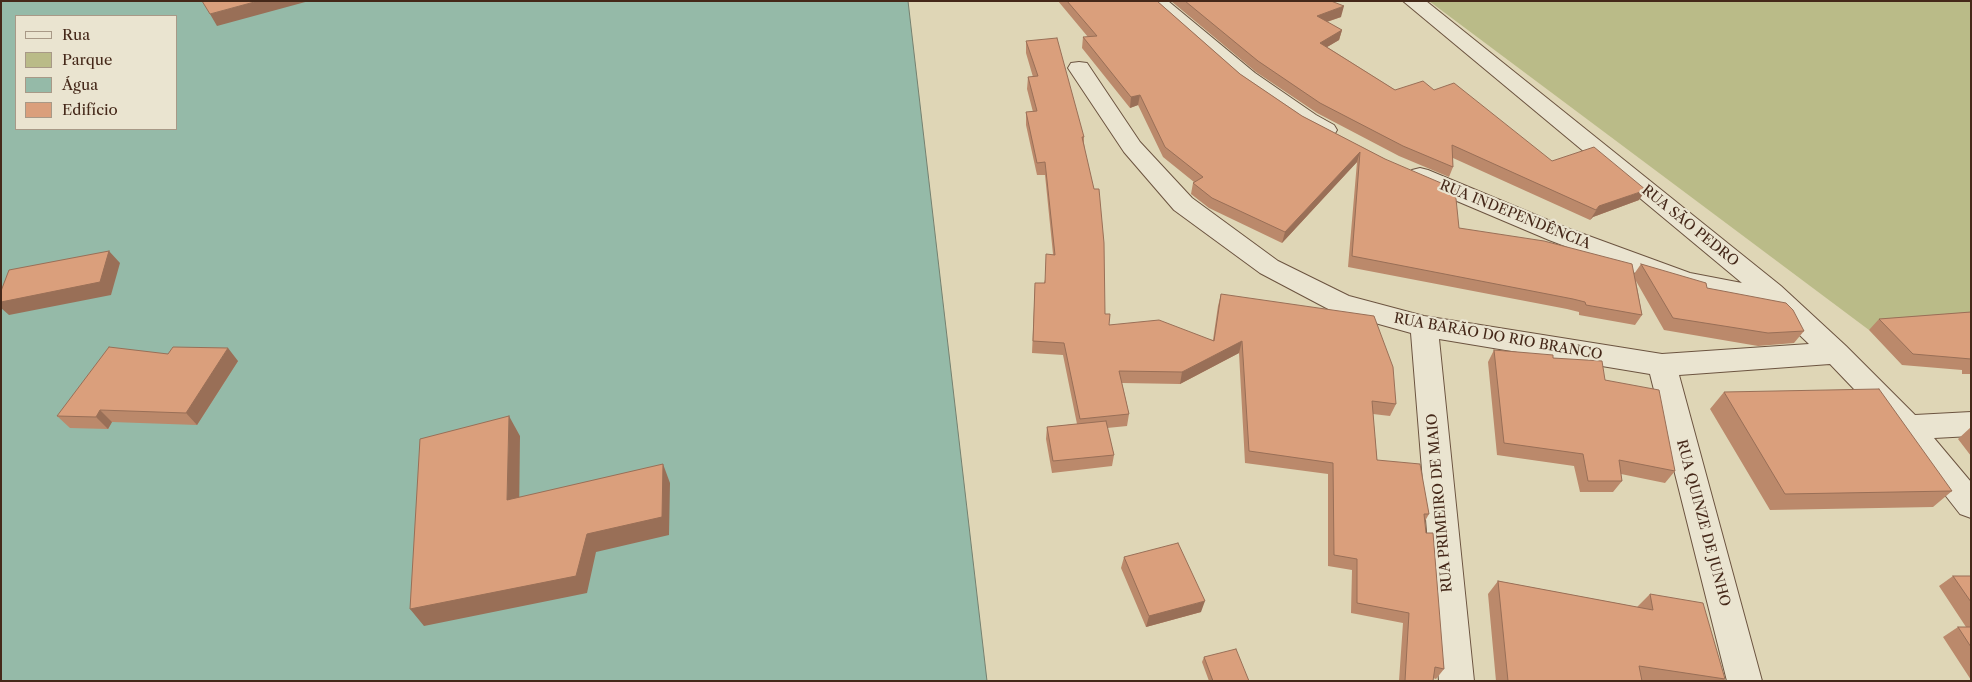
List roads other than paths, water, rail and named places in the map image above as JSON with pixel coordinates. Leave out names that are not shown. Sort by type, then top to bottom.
[{"type":"street","points":[[1156,1],[1247,78],[1308,120],[1349,142]]},
{"type":"street","name":"RUA SÃO PEDRO","points":[[1413,1],[1772,293],[1836,353],[1908,427],[1971,505]]},
{"type":"street","name":"RUA BARÃO DO RIO BRANCO","points":[[1079,68],[1132,147],[1183,204],[1269,267],[1341,304],[1424,326],[1662,365],[1836,353]]},
{"type":"street","name":"RUA INDEPENDÊNCIA","points":[[1399,167],[1558,234],[1686,282],[1733,292],[1772,293]]},
{"type":"street","name":"RUA PRIMEIRO DE MAIO","points":[[1424,326],[1457,681]]},
{"type":"street","name":"RUA QUINZE DE JUNHO","points":[[1662,365],[1745,681]]},
{"type":"street","points":[[1908,427],[1971,424]]},
{"type":"water","points":[[1,1],[908,1],[987,681],[1,681]]}]
